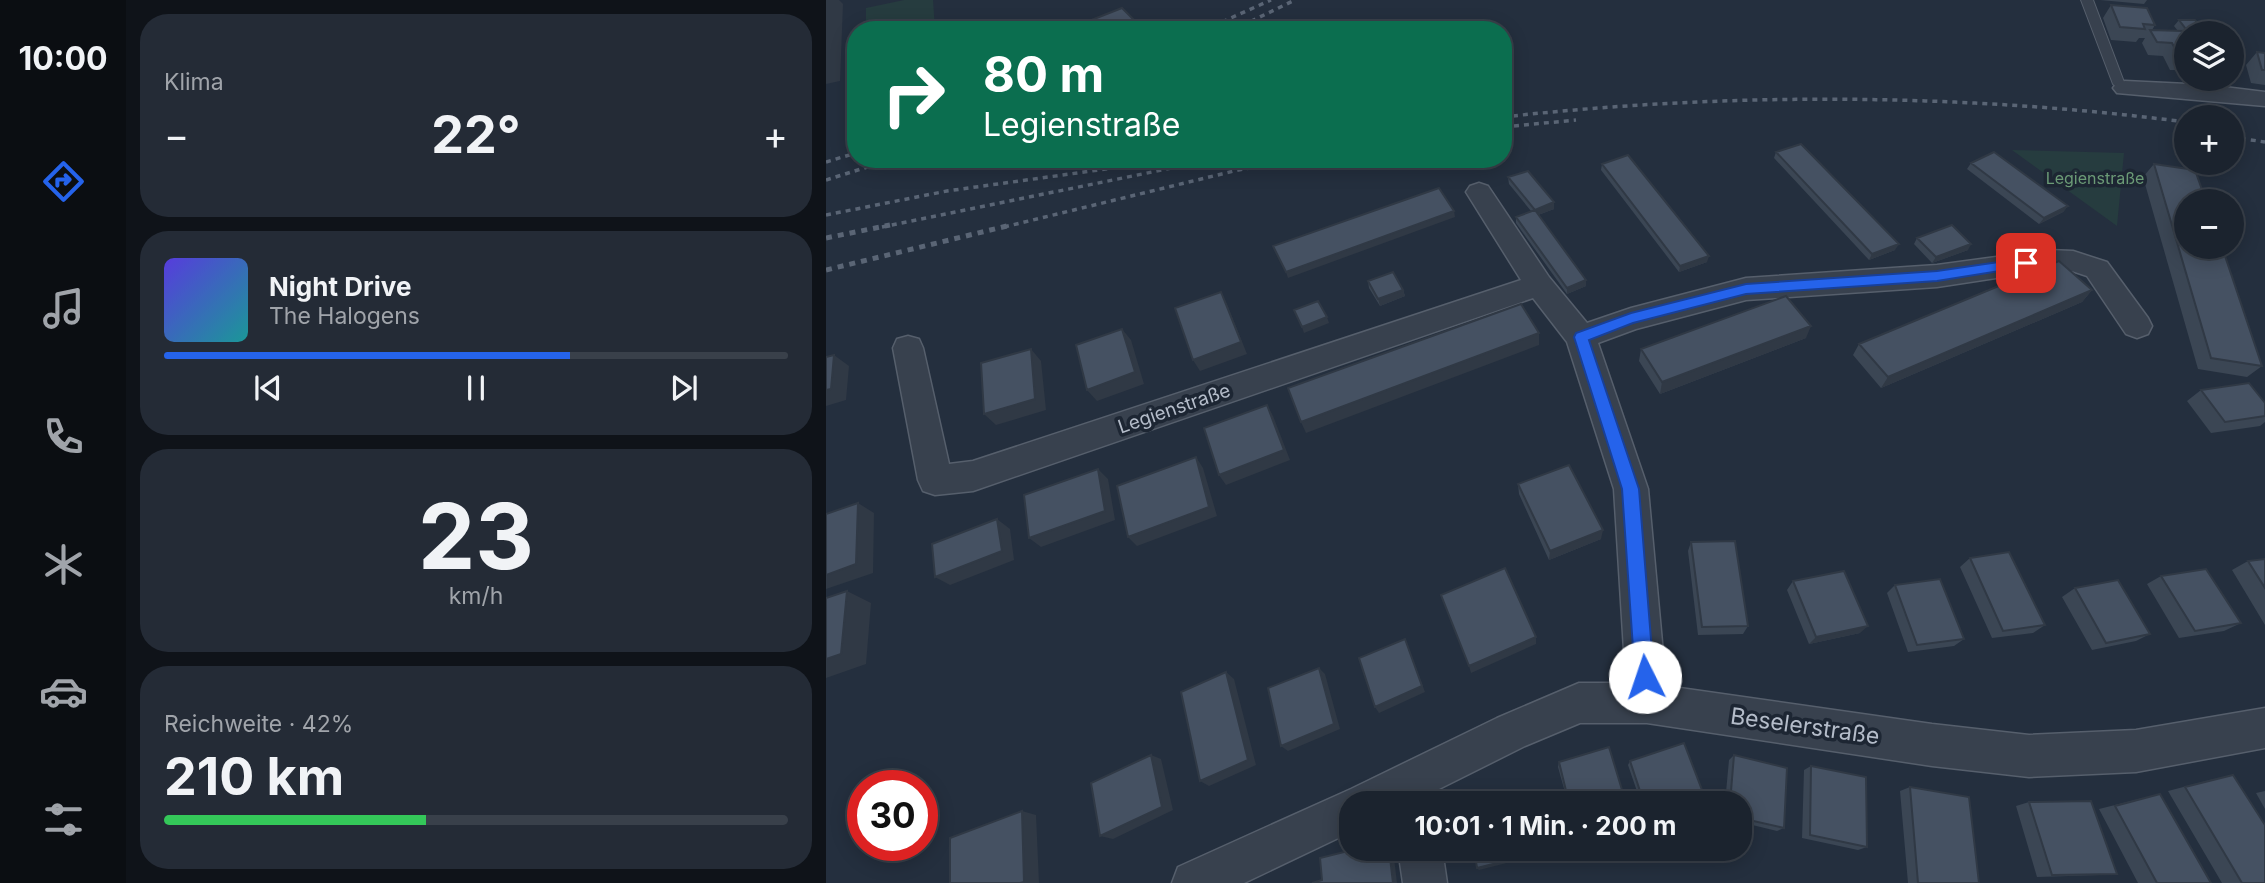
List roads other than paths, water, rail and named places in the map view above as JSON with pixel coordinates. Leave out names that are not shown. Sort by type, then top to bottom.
[{"type":"street","points":[[2125,88],[2208,92],[2265,99]]},
{"type":"street","points":[[1479,192],[1539,285],[1581,337],[1631,489],[1647,703]]},
{"type":"street","points":[[1581,337],[1631,319],[1746,289],[1937,276],[2048,260],[2073,261],[2097,269],[2137,326]]},
{"type":"street","name":"Legienstraße","points":[[908,348],[935,480],[973,476],[1539,285]]},
{"type":"street","name":"Beselerstraße","points":[[1415,791],[1511,732],[1579,704],[1647,703],[1932,745],[2029,756],[2136,751],[2265,727]]},
{"type":"street","points":[[1194,883],[1339,816]]},
{"type":"street","points":[[1422,861],[1425,883]]},
{"type":"lane","points":[[2087,0],[2119,83],[2125,88]]},
{"type":"railway","points":[[1224,21],[1271,0]]},
{"type":"railway","points":[[1252,21],[1295,0]]},
{"type":"railway","points":[[1512,116],[1673,103],[1844,99],[2016,105],[2174,121]]},
{"type":"railway","points":[[1514,126],[1576,120]]},
{"type":"railway","points":[[2244,139],[2265,142]]},
{"type":"railway","points":[[826,162],[847,156]]},
{"type":"railway","points":[[826,180],[864,168]]},
{"type":"railway","points":[[826,215],[947,191],[1113,168]]},
{"type":"railway","points":[[882,227],[1172,168]]},
{"type":"railway","points":[[1004,227],[1249,168]]},
{"type":"railway","points":[[826,238],[890,225]]},
{"type":"railway","points":[[826,270],[1011,225]]}]
